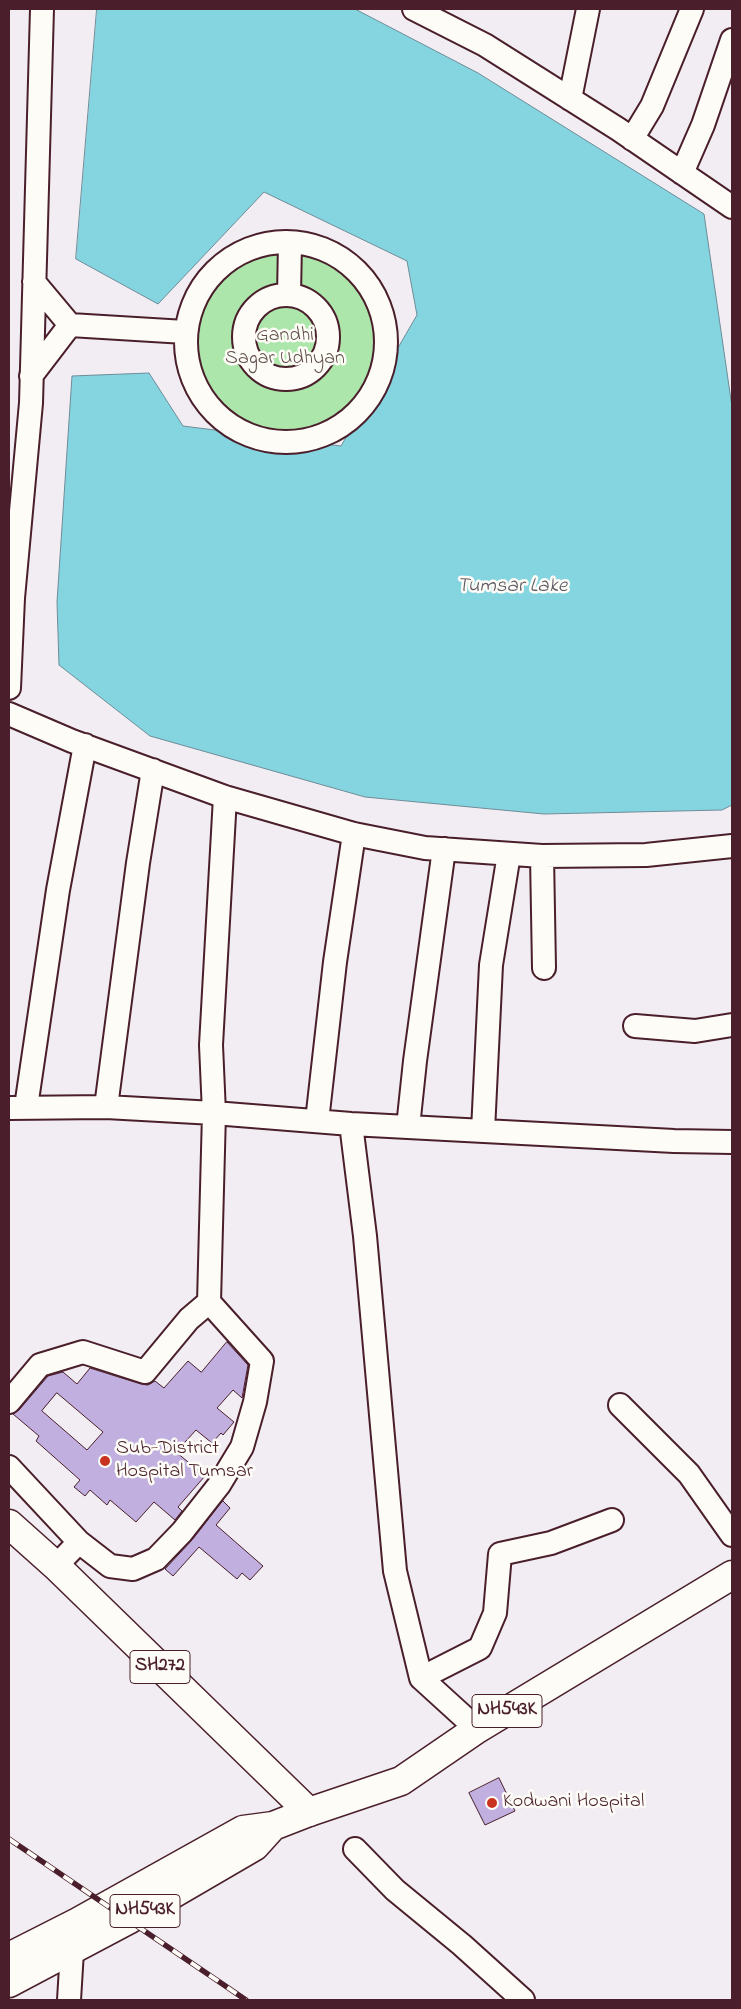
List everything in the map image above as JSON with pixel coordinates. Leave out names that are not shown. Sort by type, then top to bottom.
[{"type":"main road","name":"SH272","points":[[9,1524],[56,1566],[309,1812]]},
{"type":"main road","name":"NH543K","points":[[9,1957],[78,1922],[243,1830],[273,1826],[401,1781],[477,1729],[732,1575]]},
{"type":"main road","name":"NH543K","points":[[9,1984],[72,1951],[255,1846],[273,1826]]},
{"type":"street","points":[[9,688],[13,598],[31,403],[42,9]]},
{"type":"street","points":[[414,9],[485,45],[632,138],[732,207]]},
{"type":"street","points":[[570,99],[588,9]]},
{"type":"street","points":[[632,138],[652,106],[692,9]]},
{"type":"street","points":[[682,173],[703,125],[732,40]]},
{"type":"street","points":[[274,242],[290,243],[307,244],[339,256],[364,279],[381,308],[387,341],[382,374],[367,403],[343,425],[314,439],[281,443],[248,436],[220,420],[199,395],[186,364],[184,332],[194,299],[213,272],[241,252],[274,242]]},
{"type":"street","points":[[289,294],[290,243]]},
{"type":"street","points":[[34,282],[70,325],[184,332]]},
{"type":"street","points":[[32,376],[70,325]]},
{"type":"street","points":[[9,714],[85,745],[225,797],[354,834],[424,848],[542,856],[646,855],[732,846]]},
{"type":"street","points":[[85,745],[17,1107],[106,1107],[351,1124],[674,1141],[732,1142]]},
{"type":"street","points":[[106,1107],[138,863],[153,770]]},
{"type":"street","points":[[9,1467],[79,1542],[110,1566],[133,1569],[156,1559],[182,1532],[219,1485],[242,1447],[256,1402],[262,1361],[209,1302],[214,1113],[211,1045],[225,797]]},
{"type":"street","points":[[317,1121],[335,962],[354,834]]},
{"type":"street","points":[[408,1127],[416,1052],[444,849]]},
{"type":"street","points":[[483,1131],[491,965],[509,854]]},
{"type":"street","points":[[542,856],[544,968]]},
{"type":"street","points":[[635,1026],[695,1031],[732,1025]]},
{"type":"street","points":[[351,1124],[365,1236],[395,1571],[421,1678],[477,1729]]},
{"type":"street","points":[[9,1402],[40,1366],[84,1352],[145,1372],[189,1319],[209,1302]]},
{"type":"street","points":[[620,1404],[689,1474],[732,1535]]},
{"type":"street","points":[[421,1678],[480,1648],[495,1613],[500,1554],[551,1543],[612,1520]]},
{"type":"street","points":[[56,1566],[79,1542]]},
{"type":"street","points":[[355,1848],[395,1890],[462,1945],[523,2000]]},
{"type":"street","points":[[69,2000],[72,1951]]},
{"type":"green space","name":"Gandhi Sagar Udhyan","points":[[241,252],[339,257],[364,279],[387,341],[382,374],[367,403],[343,425],[313,439],[281,443],[249,436],[220,419],[199,395],[185,332],[194,299]]},
{"type":"water","name":"Tumsar Lake","points":[[97,9],[355,9],[478,73],[704,214],[732,407],[732,805],[722,810],[544,814],[365,797],[150,736],[59,665],[57,602],[72,376],[149,373],[183,426],[341,446],[417,315],[407,261],[264,192],[158,304],[76,259]]},
{"type":"building","points":[[227,1342],[248,1365],[242,1398],[233,1390],[217,1408],[234,1422],[223,1435],[221,1433],[212,1443],[196,1430],[176,1452],[205,1476],[178,1507],[182,1511],[175,1520],[154,1502],[136,1522],[110,1500],[107,1505],[90,1490],[85,1496],[74,1487],[80,1480],[36,1441],[39,1436],[13,1414],[19,1410],[48,1376],[63,1372],[77,1384],[90,1368],[141,1384],[148,1385],[155,1381],[164,1388],[188,1361],[201,1372]],"holes":[[[57,1393],[103,1432],[87,1450],[42,1411]]]},
{"type":"building","points":[[223,1501],[230,1508],[216,1525],[263,1566],[250,1580],[242,1573],[237,1579],[199,1547],[173,1576],[165,1569],[192,1540]]},
{"type":"building","points":[[499,1778],[515,1811],[485,1825],[469,1793]]},
{"type":"railway","points":[[9,1839],[246,2000]]},
{"type":"place","name":"Sub-District Hospital Tumsar","points":[[105,1461]]},
{"type":"place","name":"Kodwani Hospital","points":[[492,1803]]}]
